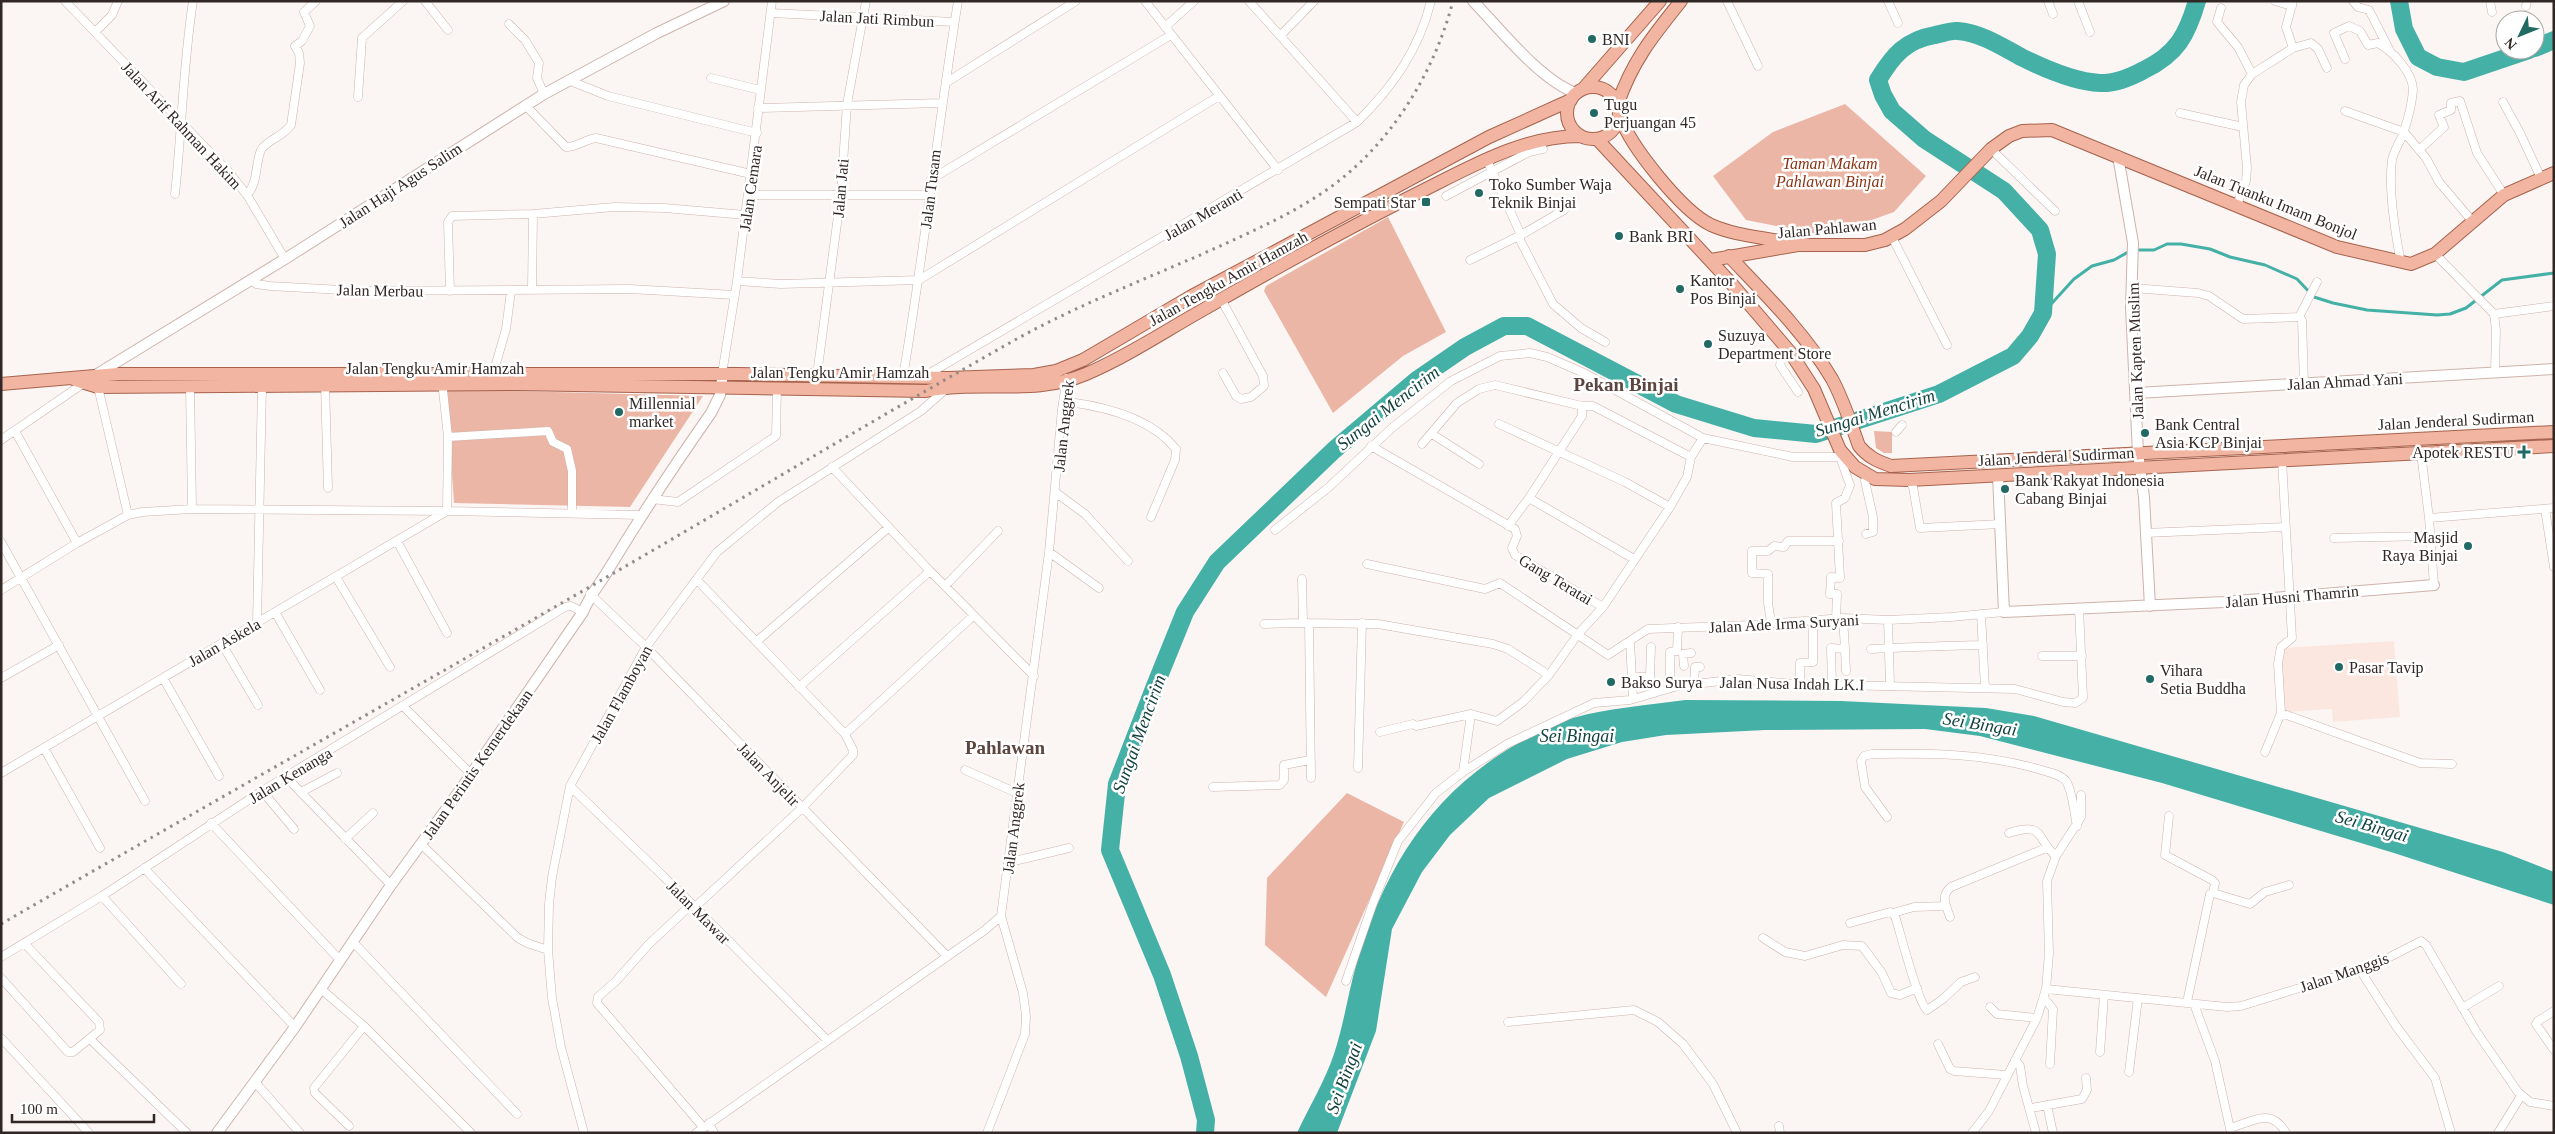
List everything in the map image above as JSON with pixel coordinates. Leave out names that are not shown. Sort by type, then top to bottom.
[{"type":"main road","points":[[1620,116],[1615,129],[1610,134],[1597,139],[1580,136],[1568,120],[1567,113],[1576,94],[1660,1]]},
{"type":"main road","points":[[1682,1],[1646,43],[1627,77],[1618,102],[1625,132],[1638,152],[1677,195],[1697,215],[1710,224],[1731,232],[1798,245]]},
{"type":"main road","points":[[1576,94],[1594,86],[1606,90],[1618,102]]},
{"type":"main road","name":"Jalan Tengku Amir Hamzah","points":[[1,384],[70,379],[190,387],[262,386],[493,374],[1010,377],[1042,374],[1070,366],[1190,297],[1438,164],[1576,94]]},
{"type":"main road","name":"Jalan Tuanku Imam Bonjol","points":[[1978,164],[1991,149],[2009,136],[2022,131],[2052,130],[2337,247],[2410,264],[2435,254],[2504,195],[2554,173]]},
{"type":"main road","name":"Jalan Tengku Amir Hamzah","points":[[70,379],[84,383],[97,381],[442,378],[722,388],[926,391],[949,386],[1034,386],[1067,382],[1117,360],[1338,234],[1447,178],[1489,166],[1534,141],[1580,136]]},
{"type":"main road","name":"Jalan Jenderal Sudirman","points":[[1597,139],[1711,260],[1790,352],[1815,392],[1840,450],[1855,468],[1870,480],[1909,480],[2554,446]]},
{"type":"main road","points":[[1438,164],[1447,178]]},
{"type":"main road","name":"Jalan Pahlawan","points":[[1711,260],[1798,245],[1865,245],[1892,237],[1905,229],[1958,185],[1978,164]]},
{"type":"main road","points":[[1664,209],[1677,195]]},
{"type":"main road","name":"Jalan Jenderal Sudirman","points":[[1730,256],[1773,303],[1815,354],[1835,385],[1860,446],[1874,460],[1891,466],[2554,432]]},
{"type":"main road","points":[[1760,315],[1773,303]]},
{"type":"main road","points":[[1815,392],[1835,385]]},
{"type":"main road","points":[[2392,440],[2392,454]]},
{"type":"main road","points":[[2247,447],[2249,462]]},
{"type":"main road","points":[[2092,456],[2093,470]]},
{"type":"main road","points":[[1949,463],[1949,478]]},
{"type":"street","points":[[95,32],[112,15],[118,1]]},
{"type":"street","points":[[175,194],[182,122],[186,46],[193,1]]},
{"type":"street","points":[[247,195],[252,190],[262,150],[266,144],[286,133],[291,125],[300,63],[300,53],[295,46],[302,41],[310,26],[304,12],[316,1]]},
{"type":"street","points":[[358,97],[362,38],[403,1]]},
{"type":"street","points":[[425,1],[448,30]]},
{"type":"street","name":"Jalan Cemara","points":[[722,374],[735,295],[757,133],[760,90],[772,1]]},
{"type":"street","name":"Jalan Jati","points":[[817,375],[841,193],[847,104],[866,1]]},
{"type":"street","name":"Jalan Tusam","points":[[903,377],[919,280],[941,103],[947,82],[958,1]]},
{"type":"street","points":[[947,82],[1076,1]]},
{"type":"street","points":[[1145,1],[1278,170]]},
{"type":"street","points":[[1165,27],[1194,1]]},
{"type":"street","points":[[1249,1],[1357,122]]},
{"type":"street","points":[[1280,36],[1314,1]]},
{"type":"street","name":"Jalan Meranti","points":[[924,377],[1357,122],[1375,105],[1404,68],[1428,16],[1431,1]]},
{"type":"street","points":[[1473,1],[1548,78],[1564,89],[1576,94]]},
{"type":"street","points":[[1727,1],[1758,66]]},
{"type":"street","points":[[1888,1],[1898,23]]},
{"type":"street","points":[[2048,1],[2053,14]]},
{"type":"street","points":[[2078,1],[2090,32]]},
{"type":"street","points":[[2275,1],[2292,4],[2286,27],[2293,48]]},
{"type":"street","points":[[2353,1],[2358,7],[2369,10],[2389,49],[2404,68],[2413,89],[2404,132],[2392,159],[2394,219],[2401,263]]},
{"type":"street","points":[[2490,1],[2492,12]]},
{"type":"street","name":"Jalan Haji Agus Salim","points":[[97,381],[525,105],[568,80],[720,2]]},
{"type":"street","name":"Jalan Arif Rahman Hakim","points":[[68,3],[215,156],[247,195],[285,260]]},
{"type":"street","points":[[2221,8],[2217,22],[2238,47],[2252,74]]},
{"type":"street","name":"Jalan Jati Rimbun","points":[[770,13],[954,22]]},
{"type":"street","points":[[510,24],[525,40],[540,63],[536,78],[544,94]]},
{"type":"street","points":[[2345,59],[2334,33],[2344,26],[2360,31],[2368,45],[2378,43],[2389,49]]},
{"type":"street","points":[[930,180],[1171,35]]},
{"type":"street","points":[[2237,205],[2246,181],[2248,168],[2241,102],[2244,86],[2252,74],[2293,48],[2311,43],[2318,49],[2327,68]]},
{"type":"street","points":[[711,78],[760,90]]},
{"type":"street","points":[[568,80],[608,96],[757,133]]},
{"type":"street","points":[[737,281],[781,284],[919,280],[1219,96]]},
{"type":"street","points":[[2419,150],[2444,127],[2439,115],[2451,110],[2451,103],[2460,101],[2477,152],[2504,195]]},
{"type":"street","points":[[2503,102],[2541,178]]},
{"type":"street","points":[[758,108],[847,104],[941,103]]},
{"type":"street","points":[[525,105],[566,147],[570,148],[587,139],[596,138],[751,174]]},
{"type":"street","points":[[2345,111],[2404,132],[2419,150],[2439,182],[2473,222]]},
{"type":"street","points":[[2180,113],[2243,127]]},
{"type":"street","points":[[1446,196],[1489,166],[1543,149]]},
{"type":"street","points":[[1991,149],[2056,211]]},
{"type":"street","name":"Jalan Kapten Muslim","points":[[2118,156],[2133,243],[2131,307],[2138,453],[2141,468],[2150,606]]},
{"type":"street","points":[[1489,166],[1521,235],[1520,240],[1553,304],[1581,328],[1605,342]]},
{"type":"street","points":[[748,195],[841,193],[930,195]]},
{"type":"street","points":[[450,291],[449,219],[452,216],[533,214],[614,207],[664,208],[746,215]]},
{"type":"street","points":[[1470,260],[1521,235],[1564,210]]},
{"type":"street","points":[[532,290],[533,214]]},
{"type":"street","points":[[1892,237],[1947,344]]},
{"type":"street","points":[[2435,254],[2494,314],[2496,330],[2495,372]]},
{"type":"street","name":"Jalan Merbau","points":[[251,280],[256,284],[279,287],[360,291],[630,289],[735,295]]},
{"type":"street","points":[[2299,317],[2317,282]]},
{"type":"street","points":[[2132,288],[2198,293],[2209,296],[2243,319],[2299,317]]},
{"type":"street","points":[[493,374],[506,330],[511,291]]},
{"type":"street","points":[[1221,299],[1263,376],[1264,386],[1251,397],[1241,399],[1236,396],[1223,373]]},
{"type":"street","points":[[2494,314],[2554,306]]},
{"type":"street","points":[[2299,317],[2302,320],[2304,384]]},
{"type":"street","points":[[1790,352],[1782,357],[1780,365],[1798,392]]},
{"type":"street","points":[[1275,530],[1329,487],[1371,446],[1451,381],[1500,356],[1530,354],[1547,357],[1584,373],[1703,438],[1793,457],[1840,457],[1850,485],[1845,498],[1836,502],[1840,578],[1831,577],[1830,594],[1838,594],[1839,618],[1845,649],[1846,670]]},
{"type":"street","name":"Jalan Anggrek","points":[[987,1133],[1025,1034],[1026,1016],[1023,993],[1001,916],[1010,862],[1017,793],[1034,676],[1056,492],[1062,409],[1070,366]]},
{"type":"street","name":"Jalan Ahmad Yani","points":[[2136,392],[2554,370]]},
{"type":"street","points":[[722,374],[722,388]]},
{"type":"street","points":[[442,378],[448,437],[447,512]]},
{"type":"street","points":[[97,381],[128,515]]},
{"type":"street","points":[[1,440],[84,383]]},
{"type":"street","points":[[325,384],[328,488]]},
{"type":"street","points":[[258,623],[258,511],[262,386]]},
{"type":"street","name":"Jalan Flamboyan","points":[[584,1133],[561,1047],[552,998],[548,950],[549,904],[552,877],[570,786],[646,647],[717,552],[778,502],[921,411],[949,386]]},
{"type":"street","points":[[1422,444],[1462,398],[1479,389],[1495,386],[1582,406],[1593,406],[1691,457]]},
{"type":"street","points":[[190,387],[192,509]]},
{"type":"street","name":"Jalan Perintis Kemerdekaan","points":[[217,1133],[295,1027],[391,886],[583,612],[590,594],[604,578],[641,515],[711,413],[722,388]]},
{"type":"street","points":[[652,499],[678,502],[776,436],[777,388]]},
{"type":"street","points":[[1062,409],[1069,402],[1100,406],[1130,416],[1159,433],[1176,449],[1175,460],[1151,517]]},
{"type":"street","points":[[1371,446],[1508,526],[1529,498],[1558,450],[1582,416],[1582,406]]},
{"type":"street","points":[[1499,424],[1558,450],[1670,507]]},
{"type":"street","points":[[1896,432],[1902,426]]},
{"type":"street","points":[[15,431],[78,543]]},
{"type":"street","points":[[448,437],[548,431],[553,442],[567,449],[572,471],[572,513]]},
{"type":"street","points":[[1432,434],[1479,464]]},
{"type":"street","points":[[1380,732],[1401,726],[1413,724],[1416,726],[1471,714],[1497,721],[1523,702],[1549,675],[1578,634],[1603,607],[1670,507],[1687,477],[1691,457],[1703,438]]},
{"type":"street","points":[[2421,453],[2429,518],[2434,585]]},
{"type":"street","points":[[2265,752],[2281,713],[2278,663],[2281,646],[2292,638],[2282,460]]},
{"type":"street","points":[[832,467],[930,572],[1034,676]]},
{"type":"street","points":[[1998,475],[2004,612]]},
{"type":"street","points":[[1850,485],[1870,480],[1873,516],[1872,532],[1866,534]]},
{"type":"street","points":[[1909,480],[1913,487],[1920,528],[2001,524]]},
{"type":"street","points":[[1056,492],[1085,514],[1128,561]]},
{"type":"street","points":[[1529,498],[1634,559]]},
{"type":"street","points":[[2429,518],[2550,508],[2554,567]]},
{"type":"street","points":[[1,590],[128,515],[142,512],[192,509],[641,515]]},
{"type":"street","name":"Jalan Askela","points":[[1,773],[447,512]]},
{"type":"street","name":"Gang Teratai","points":[[1508,526],[1518,533],[1512,548],[1515,555],[1603,607]]},
{"type":"street","points":[[2145,532],[2285,527]]},
{"type":"street","points":[[757,641],[888,528]]},
{"type":"street","points":[[945,586],[998,531]]},
{"type":"street","points":[[2334,538],[2429,536]]},
{"type":"street","points":[[397,541],[447,633]]},
{"type":"street","points":[[1771,622],[1768,603],[1768,574],[1752,573],[1752,551],[1768,551],[1774,546],[1784,547],[1788,541],[1839,541]]},
{"type":"street","points":[[1,542],[145,801]]},
{"type":"street","points":[[1049,552],[1099,588]]},
{"type":"street","points":[[1367,564],[1485,589],[1500,583],[1578,634]]},
{"type":"street","points":[[799,687],[930,572]]},
{"type":"street","points":[[336,577],[390,666]]},
{"type":"street","points":[[1302,578],[1306,623],[1311,778]]},
{"type":"street","points":[[697,580],[845,734],[854,750],[853,755],[802,808],[649,944],[616,981],[598,997],[597,1003],[714,1133]]},
{"type":"street","name":"Jalan Husni Thamrin","points":[[2004,612],[2150,606],[2434,585]]},
{"type":"street","name":"Jalan Anjelir","points":[[590,594],[646,647],[947,956]]},
{"type":"street","name":"Jalan Kenanga","points":[[1,957],[102,896],[262,791],[404,707],[565,607],[572,606],[583,612]]},
{"type":"street","points":[[2042,656],[2082,656],[2078,608]]},
{"type":"street","points":[[275,612],[320,690]]},
{"type":"street","name":"Jalan Ade Irma Suryani","points":[[1578,634],[1608,655],[1648,628],[1839,618],[1888,620],[2004,612]]},
{"type":"street","points":[[1981,614],[1985,688]]},
{"type":"street","points":[[845,734],[973,616]]},
{"type":"street","points":[[1800,684],[1800,663],[1814,662],[1813,620]]},
{"type":"street","points":[[1888,620],[1890,685]]},
{"type":"street","points":[[1358,768],[1362,623]]},
{"type":"street","points":[[1264,624],[1362,623],[1493,644],[1508,649],[1549,675]]},
{"type":"street","points":[[1678,627],[1684,652],[1681,666],[1697,667],[1694,684]]},
{"type":"street","points":[[1630,641],[1632,698]]},
{"type":"street","points":[[222,644],[258,705]]},
{"type":"street","points":[[1,678],[59,645]]},
{"type":"street","points":[[1870,649],[1889,647],[1949,648],[1983,645]]},
{"type":"street","points":[[1631,677],[1650,681],[1651,647]]},
{"type":"street","points":[[1832,685],[1831,648],[1845,649]]},
{"type":"street","points":[[1670,688],[1670,652],[1684,652]]},
{"type":"street","name":"Jalan Nusa Indah LK.I","points":[[1346,981],[1373,903],[1398,841],[1436,793],[1462,772],[1508,744],[1594,703],[1632,698],[1694,684],[1738,679],[1800,684],[2015,689],[2063,702],[2075,702],[2083,698],[2082,656]]},
{"type":"street","points":[[163,678],[220,776]]},
{"type":"street","points":[[404,707],[471,774]]},
{"type":"street","points":[[2281,713],[2420,763],[2452,764]]},
{"type":"street","points":[[1462,772],[1471,714]]},
{"type":"street","points":[[44,748],[100,848]]},
{"type":"street","points":[[1887,817],[1865,787],[1860,761],[1864,756],[1939,753],[2012,762],[2059,776],[2068,785],[2077,826]]},
{"type":"street","points":[[1213,787],[1227,785],[1280,785],[1284,780],[1284,765],[1310,760]]},
{"type":"street","points":[[965,770],[1017,793]]},
{"type":"street","points":[[301,792],[336,773]]},
{"type":"street","points":[[286,777],[391,886]]},
{"type":"street","name":"Jalan Mawar","points":[[570,786],[694,905],[827,1040]]},
{"type":"street","points":[[262,791],[294,829]]},
{"type":"street","points":[[1975,1132],[1989,1111],[2037,1018],[2044,998],[2049,953],[2045,888],[2056,856],[2077,826],[2082,812],[2081,795]]},
{"type":"street","points":[[345,839],[374,813]]},
{"type":"street","points":[[2168,816],[2165,855],[2215,883],[2213,893],[2208,898],[2191,1003],[2215,1061],[2231,1130],[2267,1117],[2279,1122],[2286,1133]]},
{"type":"street","points":[[211,823],[340,960]]},
{"type":"street","points":[[2009,833],[2020,829],[2037,831],[2042,835],[2046,848],[2056,856]]},
{"type":"street","points":[[421,844],[518,938],[548,950]]},
{"type":"street","points":[[1010,862],[1069,848]]},
{"type":"street","points":[[1950,918],[1944,898],[1945,892],[1952,887],[2046,848]]},
{"type":"street","points":[[144,868],[295,1027]]},
{"type":"street","points":[[2213,893],[2250,904],[2265,892],[2289,885]]},
{"type":"street","points":[[102,896],[181,984]]},
{"type":"street","points":[[1850,923],[1914,907],[1946,906]]},
{"type":"street","points":[[1892,913],[1924,1008],[1927,1010],[1943,999],[1961,982],[1975,977]]},
{"type":"street","points":[[696,1133],[985,930],[1001,916]]},
{"type":"street","points":[[1763,938],[1785,952],[1805,956],[1843,945],[1860,946],[1867,951],[1882,974],[1891,993],[1900,995],[1917,988]]},
{"type":"street","name":"Jalan Manggis","points":[[2046,989],[2241,1006],[2385,961],[2421,941],[2426,945],[2489,1052],[2522,1096]]},
{"type":"street","points":[[353,942],[517,1114]]},
{"type":"street","points":[[1,978],[68,1052],[73,1052],[100,1030],[99,1022],[24,943]]},
{"type":"street","points":[[2360,970],[2396,1026],[2435,1078],[2451,1133]]},
{"type":"street","points":[[2462,1008],[2499,986]]},
{"type":"street","points":[[321,989],[364,1026],[471,1133]]},
{"type":"street","points":[[2100,1052],[2104,995]]},
{"type":"street","points":[[2044,998],[2053,1009],[2050,1064]]},
{"type":"street","points":[[2129,1072],[2138,998]]},
{"type":"street","points":[[1990,1007],[1997,1014],[2037,1018]]},
{"type":"street","points":[[1508,1022],[1634,1010],[1658,1022],[1683,1044],[1713,1084],[1737,1133]]},
{"type":"street","points":[[2554,1011],[2536,1024],[2554,1050]]},
{"type":"street","points":[[349,1126],[314,1093],[314,1088],[364,1026]]},
{"type":"street","points":[[1,1038],[90,1133]]},
{"type":"street","points":[[90,1038],[187,1133]]},
{"type":"street","points":[[1938,1044],[1950,1069],[1954,1071],[2006,1075]]},
{"type":"street","points":[[2015,1060],[2020,1066],[2023,1086],[2031,1108],[2036,1133]]},
{"type":"street","points":[[2031,1108],[2082,1099],[2087,1090],[2086,1078]]},
{"type":"street","points":[[255,1082],[300,1133]]},
{"type":"street","points":[[2498,1133],[2522,1096],[2530,1102],[2554,1106]]},
{"type":"street","points":[[2047,1105],[2052,1133]]},
{"type":"shaded area","name":"Pasar Tavip","points":[[2394,641],[2400,717],[2333,722],[2332,709],[2286,712],[2280,685],[2284,648]]},
{"type":"green space","name":"Taman Makam Pahlawan Binjai","points":[[1845,104],[1926,176],[1894,212],[1827,236],[1746,220],[1713,176],[1773,132]]},
{"type":"green space","points":[[1388,217],[1446,332],[1403,356],[1333,413],[1264,291],[1266,286]]},
{"type":"green space","points":[[446,389],[703,396],[630,507],[454,503]]},
{"type":"green space","points":[[1874,431],[1892,432],[1892,453],[1884,453],[1876,448]]},
{"type":"green space","points":[[1347,793],[1404,822],[1326,997],[1265,945],[1267,878]]},
{"type":"water","name":"Sei Bingai","points":[[1685,700],[1841,701],[1986,708],[2034,716],[2503,852],[2554,872],[2554,905],[2394,853],[2162,783],[1980,736],[1925,729],[1765,730],[1666,735],[1622,742],[1567,759],[1489,798],[1450,835],[1422,872],[1392,929],[1376,1031],[1337,1133],[1297,1133],[1322,1084],[1334,1054],[1357,962],[1381,896],[1396,866],[1414,837],[1435,811],[1458,787],[1485,765],[1515,745],[1551,726],[1566,720],[1600,712]]},
{"type":"waterway","name":"Sungai Mencirim","points":[[1205,1133],[1206,1120],[1189,1056],[1162,975],[1110,850],[1117,784],[1185,612],[1217,562],[1334,450],[1417,380],[1465,347],[1504,326],[1527,326],[1676,404],[1754,428],[1816,434],[1939,394],[2013,356],[2030,336],[2043,313],[2047,254],[2040,230],[2004,191],[1924,139],[1892,111],[1883,95],[1878,80],[1889,63],[1908,45],[1925,37],[1955,31],[1983,37],[2049,70],[2070,77],[2100,83],[2117,81],[2155,64],[2173,50],[2185,34],[2197,1]]},
{"type":"waterway","name":"Sungai Mencirim","points":[[2399,1],[2404,29],[2418,57],[2437,67],[2464,72],[2499,60]]},
{"type":"waterway","name":"Sungai Mencirim","points":[[2545,44],[2554,40]]},
{"type":"waterway","points":[[2136,250],[2154,250],[2167,244],[2181,244],[2210,249],[2230,257],[2265,265],[2297,279],[2314,297],[2333,303],[2367,310],[2437,315],[2450,314],[2466,308],[2502,280],[2554,273]]},
{"type":"waterway","points":[[2043,313],[2074,279],[2092,266],[2114,260],[2130,251]]},
{"type":"railway","points":[[1,924],[626,566],[1033,330],[1088,303],[1257,229],[1311,200],[1336,183],[1357,165],[1394,124],[1410,101],[1435,52],[1453,1]]},
{"type":"place","name":"BNI","points":[[1592,39]]},
{"type":"place","name":"Tugu Perjuangan 45","points":[[1594,113]]},
{"type":"place","name":"Toko Sumber Waja Teknik Binjai","points":[[1479,193]]},
{"type":"place","name":"Sempati Star","points":[[1426,202]]},
{"type":"place","name":"Bank BRI","points":[[1619,236]]},
{"type":"place","name":"Kantor Pos Binjai","points":[[1680,289]]},
{"type":"place","name":"Suzuya Department Store","points":[[1708,344]]},
{"type":"place","name":"Millennial market","points":[[619,412]]},
{"type":"place","name":"Bank Central Asia KCP Binjai","points":[[2145,433]]},
{"type":"place","name":"Apotek RESTU","points":[[2524,452]]},
{"type":"place","name":"Bank Rakyat Indonesia Cabang Binjai","points":[[2005,489]]},
{"type":"place","name":"Masjid Raya Binjai","points":[[2468,546]]},
{"type":"place","name":"Pasar Tavip","points":[[2339,667]]},
{"type":"place","name":"Vihara Setia Buddha","points":[[2150,679]]},
{"type":"place","name":"Bakso Surya","points":[[1611,682]]},
{"type":"district","name":"Pekan Binjai","points":[[1626,384]]},
{"type":"district","name":"Pahlawan","points":[[1005,747]]}]
